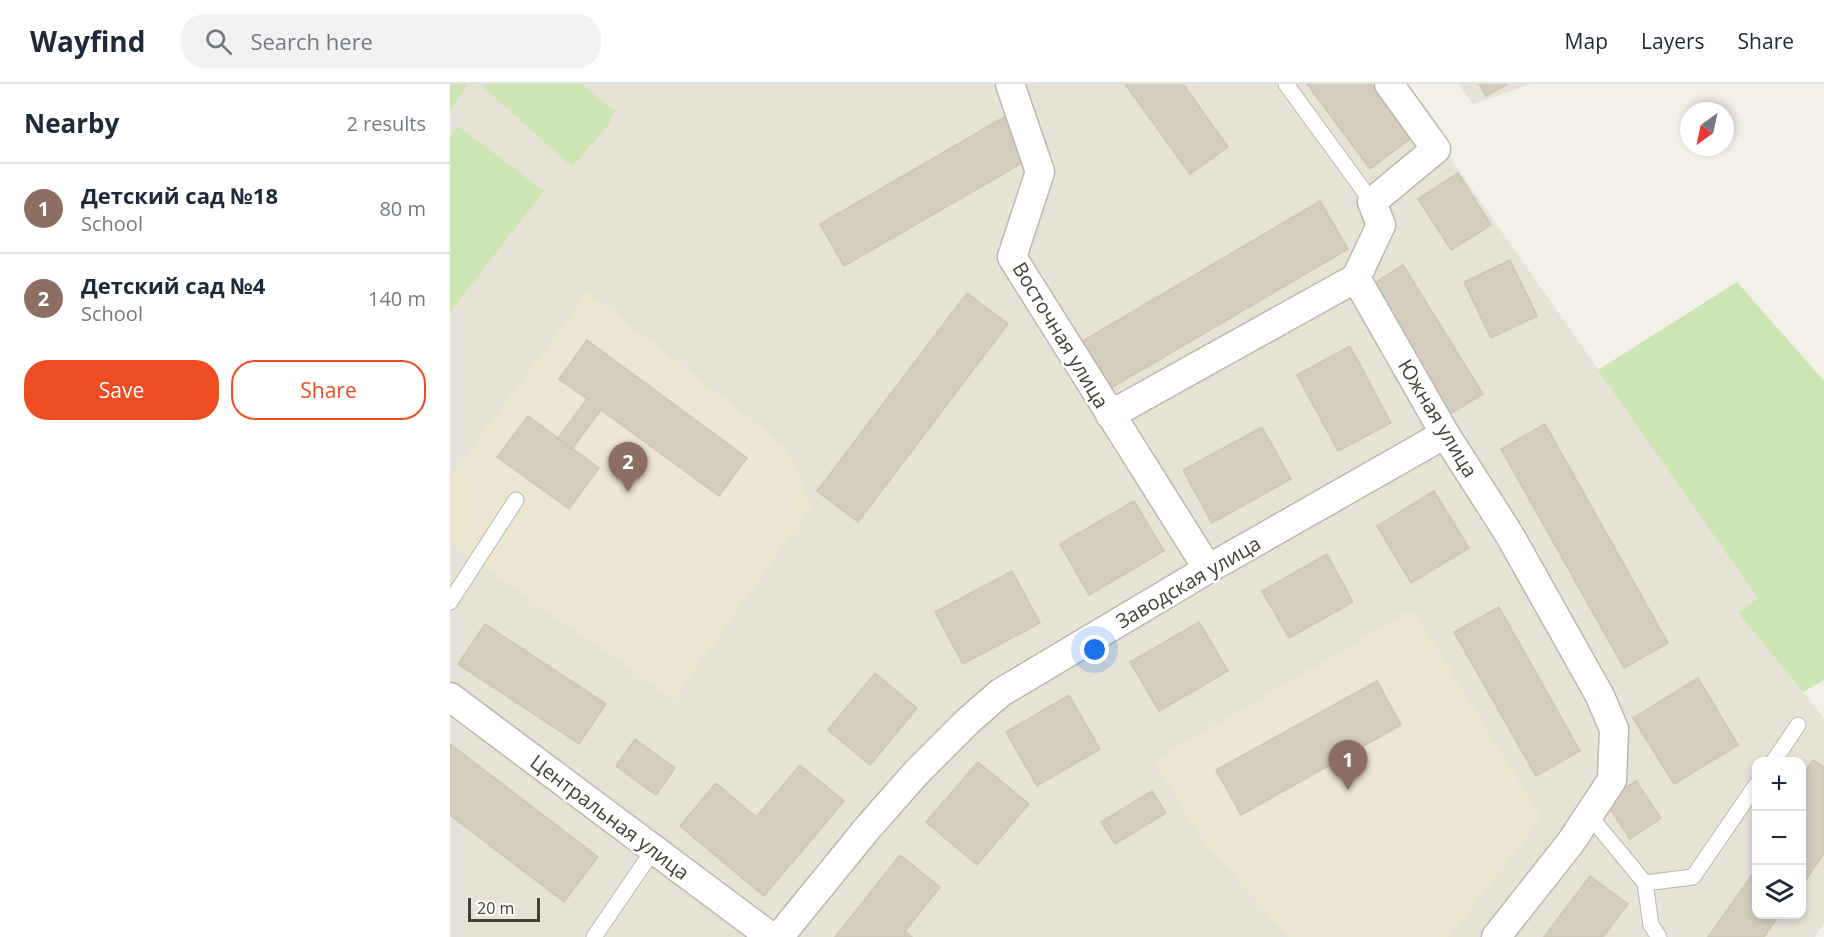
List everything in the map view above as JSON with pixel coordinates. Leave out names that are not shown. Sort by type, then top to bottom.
[{"type":"street","name":"Восточная улица","points":[[1010,84],[1040,172],[1012,257],[1208,569]]},
{"type":"street","points":[[1356,278],[1381,225],[1372,202],[1436,149],[1389,84]]},
{"type":"street","name":"Восточная улица","points":[[1110,415],[1356,278]]},
{"type":"street","name":"Южная улица","points":[[1356,278],[1446,434],[1509,534],[1600,696],[1614,729],[1612,780],[1589,815]]},
{"type":"street","name":"Заводская улица","points":[[779,937],[866,830],[916,773],[1000,693],[1208,569],[1446,434]]},
{"type":"street","name":"Центральная улица","points":[[450,697],[771,937]]},
{"type":"street","points":[[1496,937],[1571,843],[1589,815]]},
{"type":"lane","points":[[1286,84],[1372,202]]},
{"type":"lane","points":[[450,602],[516,500]]},
{"type":"lane","points":[[1776,757],[1798,725]]},
{"type":"lane","points":[[1644,883],[1693,877],[1752,791]]},
{"type":"lane","points":[[1589,815],[1644,883],[1651,925],[1659,937]]},
{"type":"lane","points":[[594,937],[654,849]]},
{"type":"shaded area","points":[[468,84],[1398,84],[1759,598],[1738,613],[1824,718],[1824,924],[1815,937],[450,937],[450,110]]},
{"type":"shaded area","points":[[1458,84],[1532,84],[1473,104]]},
{"type":"shaded area","points":[[588,292],[789,449],[811,507],[674,700],[450,544],[450,477]]},
{"type":"shaded area","points":[[1413,609],[1542,818],[1449,937],[1289,937],[1207,847],[1153,761]]},
{"type":"green space","points":[[450,84],[468,84],[450,110]]},
{"type":"green space","points":[[480,84],[581,84],[615,111],[607,127],[572,167]]},
{"type":"green space","points":[[458,126],[544,191],[450,312],[450,137]]},
{"type":"green space","points":[[1737,282],[1824,381],[1824,680],[1803,692],[1738,613],[1758,598],[1598,370]]},
{"type":"building","points":[[1125,84],[1183,84],[1228,147],[1190,174]]},
{"type":"building","points":[[1307,84],[1371,84],[1411,138],[1370,169]]},
{"type":"building","points":[[1479,84],[1508,84],[1486,96]]},
{"type":"building","points":[[1006,116],[1031,158],[844,266],[820,224]]},
{"type":"building","points":[[1458,173],[1491,225],[1451,250],[1418,199]]},
{"type":"building","points":[[1320,201],[1348,249],[1104,392],[1076,345]]},
{"type":"building","points":[[1510,260],[1537,316],[1491,338],[1464,282]]},
{"type":"building","points":[[1403,265],[1483,394],[1445,417],[1366,288]]},
{"type":"building","points":[[967,293],[1008,324],[858,522],[817,491]]},
{"type":"building","points":[[587,340],[747,458],[719,496],[601,410],[572,449],[558,438],[587,399],[559,379]]},
{"type":"building","points":[[1350,346],[1391,423],[1338,451],[1297,375]]},
{"type":"building","points":[[528,416],[599,468],[569,509],[497,457]]},
{"type":"building","points":[[1545,424],[1668,643],[1624,668],[1501,449]]},
{"type":"building","points":[[1262,427],[1291,479],[1212,523],[1183,470]]},
{"type":"building","points":[[1434,491],[1469,548],[1411,583],[1377,526]]},
{"type":"building","points":[[1134,501],[1164,551],[1089,595],[1060,544]]},
{"type":"building","points":[[1327,554],[1353,602],[1289,638],[1262,591]]},
{"type":"building","points":[[1012,571],[1040,623],[963,664],[935,612]]},
{"type":"building","points":[[1499,607],[1580,751],[1536,776],[1454,632]]},
{"type":"building","points":[[1199,622],[1228,671],[1159,711],[1130,662]]},
{"type":"building","points":[[485,624],[606,704],[579,744],[458,664]]},
{"type":"building","points":[[875,673],[917,708],[870,765],[828,730]]},
{"type":"building","points":[[1698,678],[1738,745],[1674,784],[1633,718]]},
{"type":"building","points":[[1377,681],[1401,725],[1241,815],[1216,770]]},
{"type":"building","points":[[1069,695],[1100,749],[1037,786],[1006,732]]},
{"type":"building","points":[[635,739],[675,768],[656,795],[616,766]]},
{"type":"building","points":[[450,744],[598,857],[564,902],[450,815]]},
{"type":"building","points":[[1813,760],[1824,767],[1824,854],[1806,879],[1806,811],[1806,770]]},
{"type":"building","points":[[978,762],[1029,804],[977,865],[926,822]]},
{"type":"building","points":[[800,765],[844,801],[764,896],[680,826],[716,783],[756,817]]},
{"type":"building","points":[[1636,781],[1661,818],[1630,839],[1605,801]]},
{"type":"building","points":[[1152,791],[1166,813],[1115,844],[1101,822]]},
{"type":"building","points":[[900,855],[940,887],[905,931],[912,937],[835,937]]},
{"type":"building","points":[[1752,875],[1752,919],[1777,919],[1764,937],[1708,937]]},
{"type":"building","points":[[1590,876],[1628,904],[1603,937],[1544,937]]},
{"type":"place","name":"Детский сад №4","points":[[628,492]]},
{"type":"place","name":"Детский сад №18","points":[[1348,790]]}]
